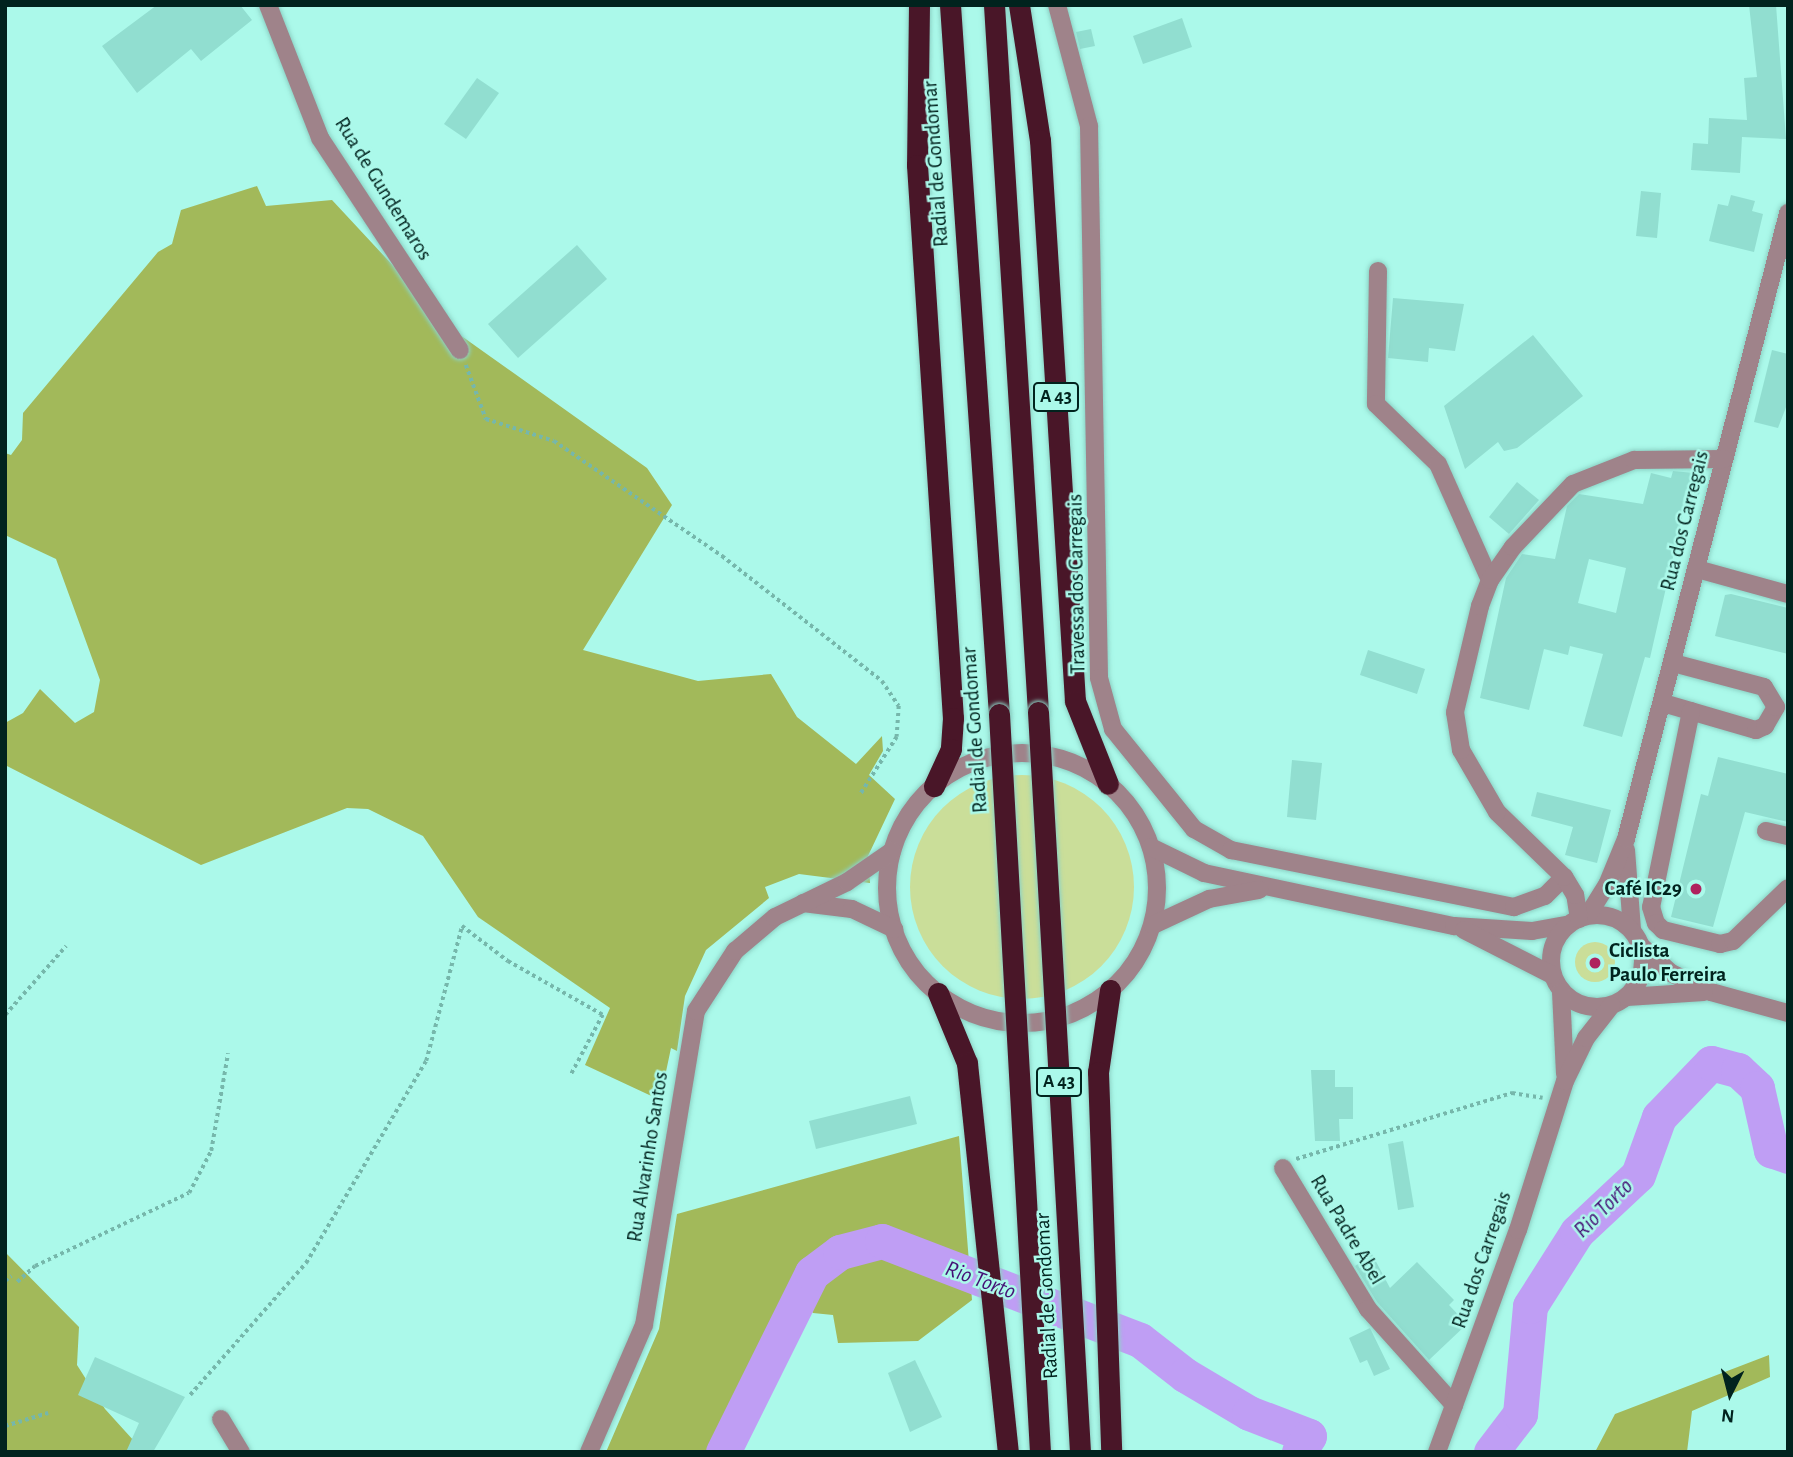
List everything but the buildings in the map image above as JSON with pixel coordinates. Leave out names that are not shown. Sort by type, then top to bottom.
[{"type":"highway","points":[[919,5],[917,165],[953,718],[951,749],[934,786]]},
{"type":"highway","name":"Radial de Gondomar","points":[[950,5],[999,714],[1040,1452]]},
{"type":"highway","name":"Radial de Gondomar","points":[[994,5],[1080,1452]]},
{"type":"highway","name":"A 43","points":[[1019,5],[1040,140],[1075,701],[1108,784]]},
{"type":"highway","name":"A 43","points":[[1110,990],[1098,1072],[1106,1218],[1111,1452]]},
{"type":"highway","points":[[938,993],[967,1063],[1008,1452]]},
{"type":"street","name":"Rua de Gundemaros","points":[[268,5],[320,138],[460,350]]},
{"type":"street","name":"Travessa dos Carregais","points":[[1057,5],[1089,125],[1100,678],[1113,729],[1194,829],[1231,850],[1514,907],[1545,896],[1564,877]]},
{"type":"street","name":"Rua dos Carregais","points":[[1578,920],[1607,885],[1626,839],[1674,663],[1788,214]]},
{"type":"street","points":[[1378,271],[1376,404],[1438,464],[1490,580]]},
{"type":"street","points":[[1578,920],[1575,895],[1564,877],[1497,812],[1461,750],[1455,712],[1462,669],[1490,580],[1573,484],[1634,460],[1724,459]]},
{"type":"street","points":[[1697,569],[1788,594]]},
{"type":"street","points":[[1663,703],[1756,730],[1765,726],[1776,707],[1764,687],[1674,663]]},
{"type":"street","points":[[1691,711],[1651,907],[1656,923],[1663,930],[1720,944],[1733,941],[1788,888]]},
{"type":"street","points":[[1033,754],[1059,758],[1108,784],[1140,822],[1151,847],[1157,873],[1153,925],[1136,960],[1110,990],[1064,1016],[1025,1022],[985,1018],[938,993],[904,954],[888,904],[892,852],[916,805],[934,786],[980,760],[1033,754]]},
{"type":"street","points":[[1766,831],[1788,836]]},
{"type":"street","name":"Rua dos Carregais","points":[[1626,839],[1637,938]]},
{"type":"street","points":[[1151,847],[1204,873],[1266,889],[1454,926],[1532,931],[1578,920],[1618,919],[1671,973],[1711,992],[1788,1013]]},
{"type":"street","name":"Rua Alvarinho Santos","points":[[589,1452],[644,1325],[696,1011],[735,951],[799,903],[847,882],[892,852]]},
{"type":"street","points":[[1153,925],[1209,899],[1266,889]]},
{"type":"street","points":[[799,903],[852,909],[894,929]]},
{"type":"street","points":[[1578,920],[1554,940],[1552,975],[1561,992],[1575,1003],[1611,1006],[1627,997],[1711,992]]},
{"type":"street","points":[[1454,926],[1552,975]]},
{"type":"street","points":[[1627,997],[1644,964],[1637,938]]},
{"type":"street","name":"Rua dos Carregais","points":[[1561,992],[1565,1081]]},
{"type":"street","name":"Rua dos Carregais","points":[[1437,1452],[1565,1081],[1586,1038],[1611,1006]]},
{"type":"street","name":"Rua Padre Abel","points":[[1283,1168],[1368,1309],[1454,1405]]},
{"type":"street","points":[[221,1419],[241,1452]]},
{"type":"path","points":[[460,350],[486,419],[554,441],[722,556],[882,681],[899,706],[897,737],[860,795]]},
{"type":"path","points":[[190,1395],[306,1263],[426,1061],[462,926],[508,961],[603,1015],[571,1075]]},
{"type":"path","points":[[5,1015],[66,946]]},
{"type":"path","points":[[17,1282],[34,1266],[189,1193],[211,1151],[228,1054]]},
{"type":"path","name":"Rua Padre Abel","points":[[1283,1168],[1306,1152],[1457,1114],[1512,1093],[1558,1103]]},
{"type":"path","points":[[5,1281],[11,1276]]},
{"type":"path","points":[[5,1426],[48,1413]]},
{"type":"green space","points":[[257,186],[266,206],[332,200],[453,330],[647,468],[672,505],[583,650],[698,681],[771,674],[797,717],[856,764],[882,736],[883,751],[869,775],[895,799],[868,856],[870,883],[799,874],[765,887],[769,898],[706,950],[685,996],[677,1051],[671,1048],[660,1100],[585,1065],[610,1008],[478,917],[423,836],[368,809],[347,808],[201,865],[5,765],[5,723],[23,713],[40,689],[75,723],[94,712],[100,680],[56,559],[5,535],[5,453],[11,455],[22,440],[23,413],[158,252],[172,244],[181,210]]},
{"type":"green space","points":[[1011,775],[1033,775],[1075,788],[1093,800],[1109,816],[1126,844],[1134,887],[1126,930],[1109,958],[1093,974],[1065,991],[1033,999],[1011,999],[969,986],[951,974],[935,958],[918,930],[910,898],[910,876],[923,834],[935,816],[951,800],[979,783]]},
{"type":"green space","points":[[1595,942],[1603,943],[1609,948],[1614,954],[1614,970],[1609,976],[1603,981],[1595,982],[1587,981],[1581,976],[1576,970],[1575,962],[1576,954],[1581,948],[1587,943]]},
{"type":"green space","points":[[959,1136],[972,1300],[918,1341],[838,1343],[833,1315],[813,1313],[796,1292],[723,1452],[606,1452],[659,1329],[677,1214]]},
{"type":"green space","points":[[5,1252],[79,1327],[77,1365],[105,1409],[144,1452],[5,1452]]},
{"type":"green space","points":[[1769,1355],[1770,1377],[1692,1411],[1687,1452],[1595,1452],[1615,1414]]},
{"type":"waterway","name":"Rio Torto","points":[[1491,1452],[1520,1414],[1530,1306],[1577,1232],[1638,1175],[1659,1117],[1711,1063],[1738,1070],[1757,1088],[1771,1150],[1788,1156]]},
{"type":"waterway","name":"Rio Torto","points":[[723,1452],[812,1273],[840,1252],[882,1241],[1140,1340],[1185,1375],[1249,1413],[1309,1436],[1299,1452]]},
{"type":"place","name":"Café IC29","points":[[1696,889]]},
{"type":"place","name":"Ciclista Paulo Ferreira","points":[[1595,963]]}]
